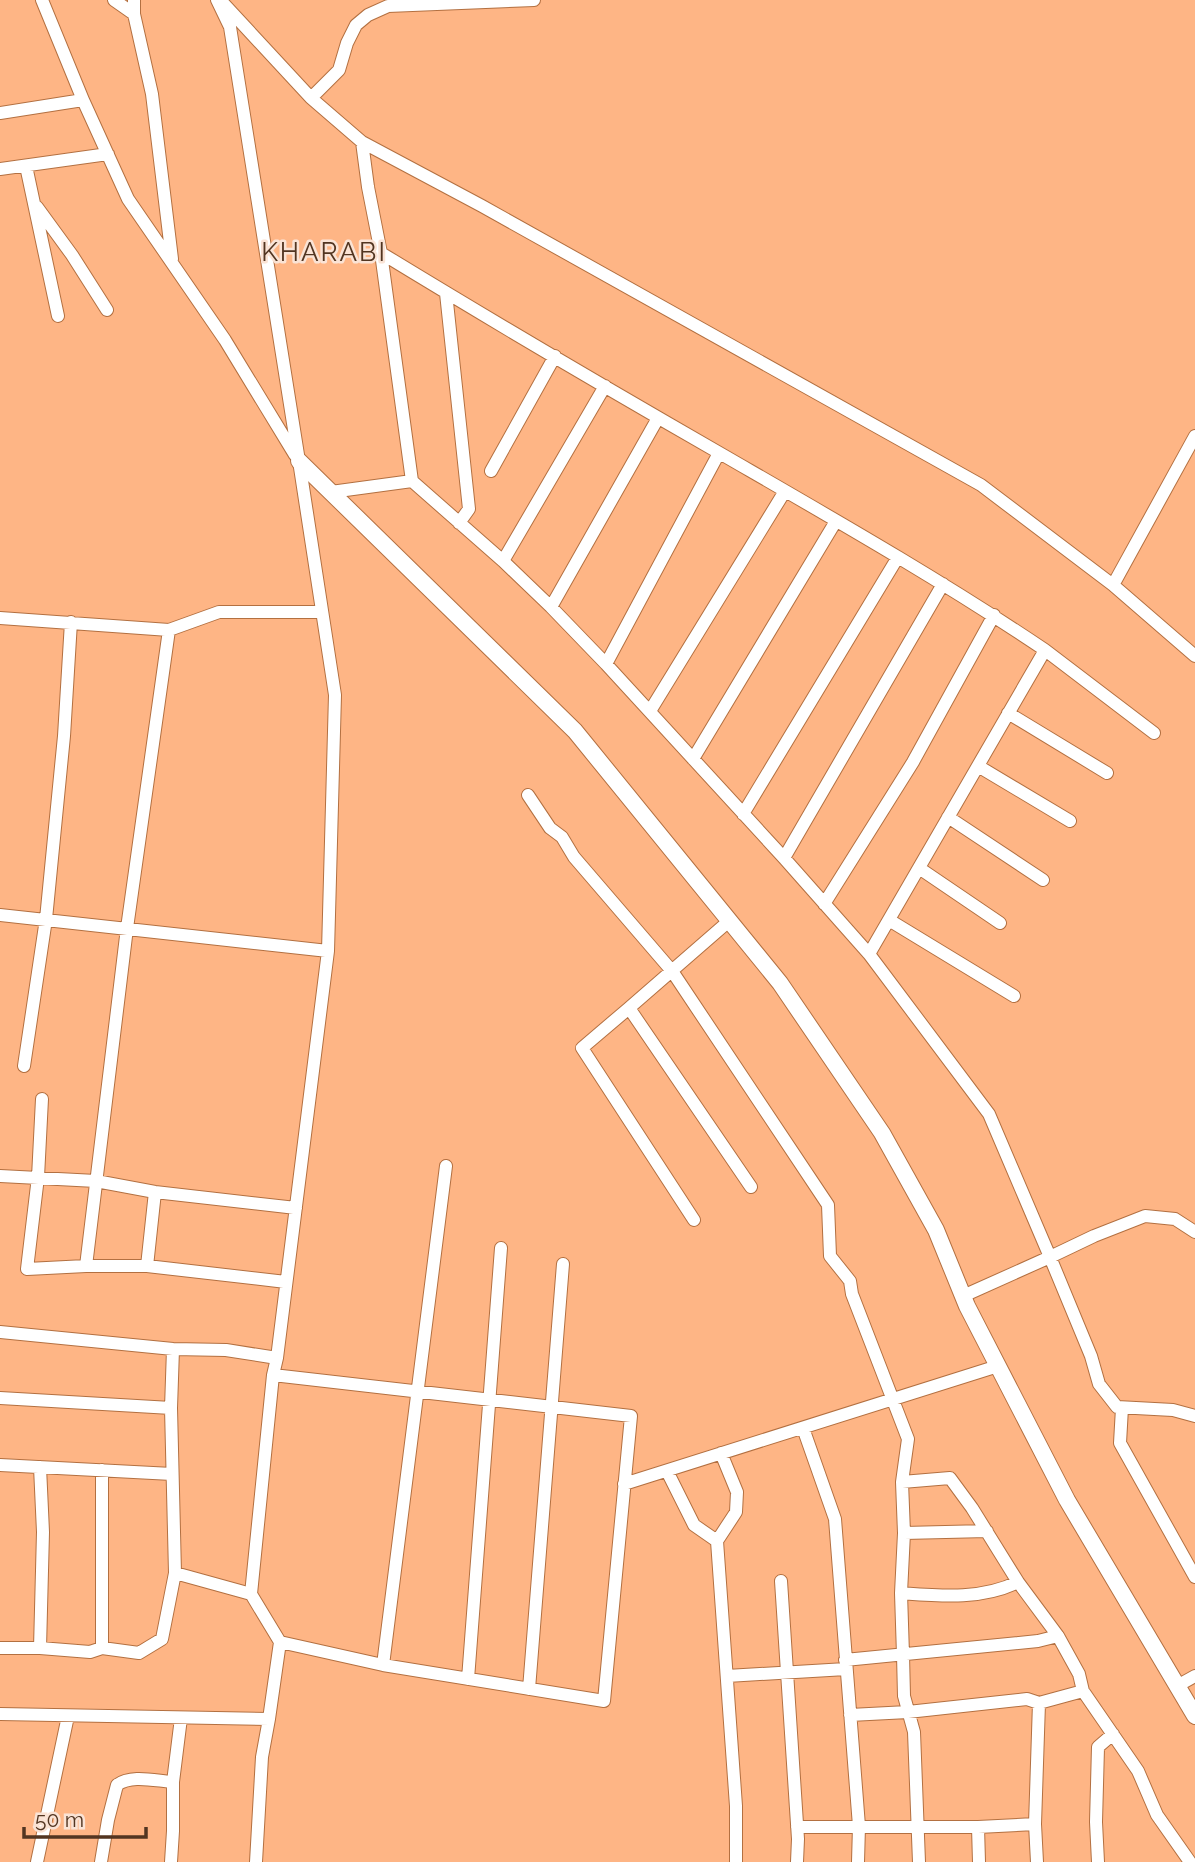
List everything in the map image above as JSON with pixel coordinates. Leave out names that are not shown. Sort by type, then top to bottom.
[{"type":"street","points":[[42,0],[128,200],[225,340],[299,461],[575,732],[780,983],[882,1133],[936,1230],[963,1296],[1067,1500],[1195,1716]]},
{"type":"street","points":[[114,0],[134,14]]},
{"type":"street","points":[[134,0],[134,14],[152,94],[172,264]]},
{"type":"street","points":[[219,0],[311,98],[362,142],[518,226],[981,485],[1113,585],[1195,656]]},
{"type":"street","points":[[219,0],[230,26],[335,695],[328,951],[273,1375],[251,1594],[280,1642],[262,1756],[256,1862]]},
{"type":"street","points":[[311,98],[339,70],[356,25],[368,15],[388,6],[534,0]]},
{"type":"street","points":[[0,112],[83,100]]},
{"type":"street","points":[[362,142],[381,253],[412,481],[551,607],[650,711],[869,954],[989,1114],[1091,1356],[1099,1384],[1116,1407],[1173,1410],[1195,1416]]},
{"type":"street","points":[[0,169],[108,154]]},
{"type":"street","points":[[26,166],[58,316]]},
{"type":"street","points":[[34,204],[72,255],[107,310]]},
{"type":"street","points":[[381,253],[994,615],[1045,650],[1154,733]]},
{"type":"street","points":[[446,293],[469,509],[459,523]]},
{"type":"street","points":[[491,471],[555,356]]},
{"type":"street","points":[[503,561],[605,386]]},
{"type":"street","points":[[551,607],[658,418]]},
{"type":"street","points":[[1113,585],[1195,436]]},
{"type":"street","points":[[606,664],[719,453]]},
{"type":"street","points":[[331,492],[412,481]]},
{"type":"street","points":[[650,711],[785,491]]},
{"type":"street","points":[[693,758],[836,521]]},
{"type":"street","points":[[743,814],[898,557]]},
{"type":"street","points":[[784,858],[943,584]]},
{"type":"street","points":[[0,618],[169,629],[219,612],[322,612]]},
{"type":"street","points":[[824,904],[913,762],[994,615]]},
{"type":"street","points":[[24,1066],[46,919],[64,736],[71,622]]},
{"type":"street","points":[[86,1266],[127,928],[169,629]]},
{"type":"street","points":[[869,954],[1045,650]]},
{"type":"street","points":[[1008,713],[1107,773]]},
{"type":"street","points":[[978,766],[1070,821]]},
{"type":"street","points":[[528,794],[550,828],[562,836],[575,857],[672,971],[828,1205],[830,1256],[850,1281],[852,1294],[908,1439],[902,1482],[902,1655],[904,1696],[914,1732],[919,1862]]},
{"type":"street","points":[[948,817],[1043,880]]},
{"type":"street","points":[[919,868],[1000,923]]},
{"type":"street","points":[[0,915],[328,951]]},
{"type":"street","points":[[889,920],[1014,996]]},
{"type":"street","points":[[694,1220],[582,1048],[729,921]]},
{"type":"street","points":[[629,1008],[751,1187]]},
{"type":"street","points":[[42,1099],[38,1177],[27,1269],[147,1266],[286,1282]]},
{"type":"street","points":[[383,1665],[446,1166]]},
{"type":"street","points":[[0,1175],[96,1181],[155,1192],[296,1208]]},
{"type":"street","points":[[147,1266],[155,1192]]},
{"type":"street","points":[[963,1296],[1094,1236],[1145,1216],[1175,1219],[1195,1232]]},
{"type":"street","points":[[467,1679],[501,1248]]},
{"type":"street","points":[[529,1689],[563,1264]]},
{"type":"street","points":[[0,1332],[173,1349],[226,1350],[276,1358]]},
{"type":"street","points":[[0,1648],[90,1652],[102,1648],[139,1653],[162,1639],[175,1573],[171,1408],[173,1349]]},
{"type":"street","points":[[624,1484],[998,1366]]},
{"type":"street","points":[[273,1375],[631,1416],[604,1701],[383,1665],[280,1642]]},
{"type":"street","points":[[0,1398],[171,1408]]},
{"type":"street","points":[[1122,1408],[1120,1443],[1195,1577]]},
{"type":"street","points":[[803,1428],[835,1519],[839,1546],[859,1826],[858,1862]]},
{"type":"street","points":[[721,1453],[737,1492],[736,1512],[717,1541],[736,1806],[736,1862]]},
{"type":"street","points":[[0,1465],[172,1474]]},
{"type":"street","points":[[40,1467],[43,1532],[40,1648]]},
{"type":"street","points":[[102,1470],[102,1648]]},
{"type":"street","points":[[667,1471],[694,1525],[717,1541]]},
{"type":"street","points":[[902,1482],[950,1478],[1018,1582],[1058,1636],[1079,1674],[1083,1691],[1138,1771],[1157,1815],[1190,1862]]},
{"type":"street","points":[[904,1533],[987,1531]]},
{"type":"street","points":[[175,1573],[251,1594]]},
{"type":"street","points":[[781,1581],[797,1862]]},
{"type":"street","points":[[901,1593],[952,1597],[1001,1591],[1018,1582]]},
{"type":"street","points":[[727,1676],[786,1673],[902,1655],[1038,1641],[1058,1636]]},
{"type":"street","points":[[1177,1686],[1195,1676]]},
{"type":"street","points":[[850,1715],[908,1712],[1027,1699],[1040,1703],[1083,1691]]},
{"type":"street","points":[[1037,1862],[1035,1824],[1040,1703]]},
{"type":"street","points":[[0,1714],[269,1719]]},
{"type":"street","points":[[37,1862],[68,1716]]},
{"type":"street","points":[[171,1862],[173,1782],[181,1718]]},
{"type":"street","points":[[1098,1862],[1098,1747],[1113,1734]]},
{"type":"street","points":[[101,1862],[117,1785],[132,1779],[173,1782]]},
{"type":"street","points":[[797,1827],[978,1827],[1035,1824]]},
{"type":"street","points":[[978,1827],[979,1862]]},
{"type":"district","name":"KHARABI","points":[[324,252]]}]
